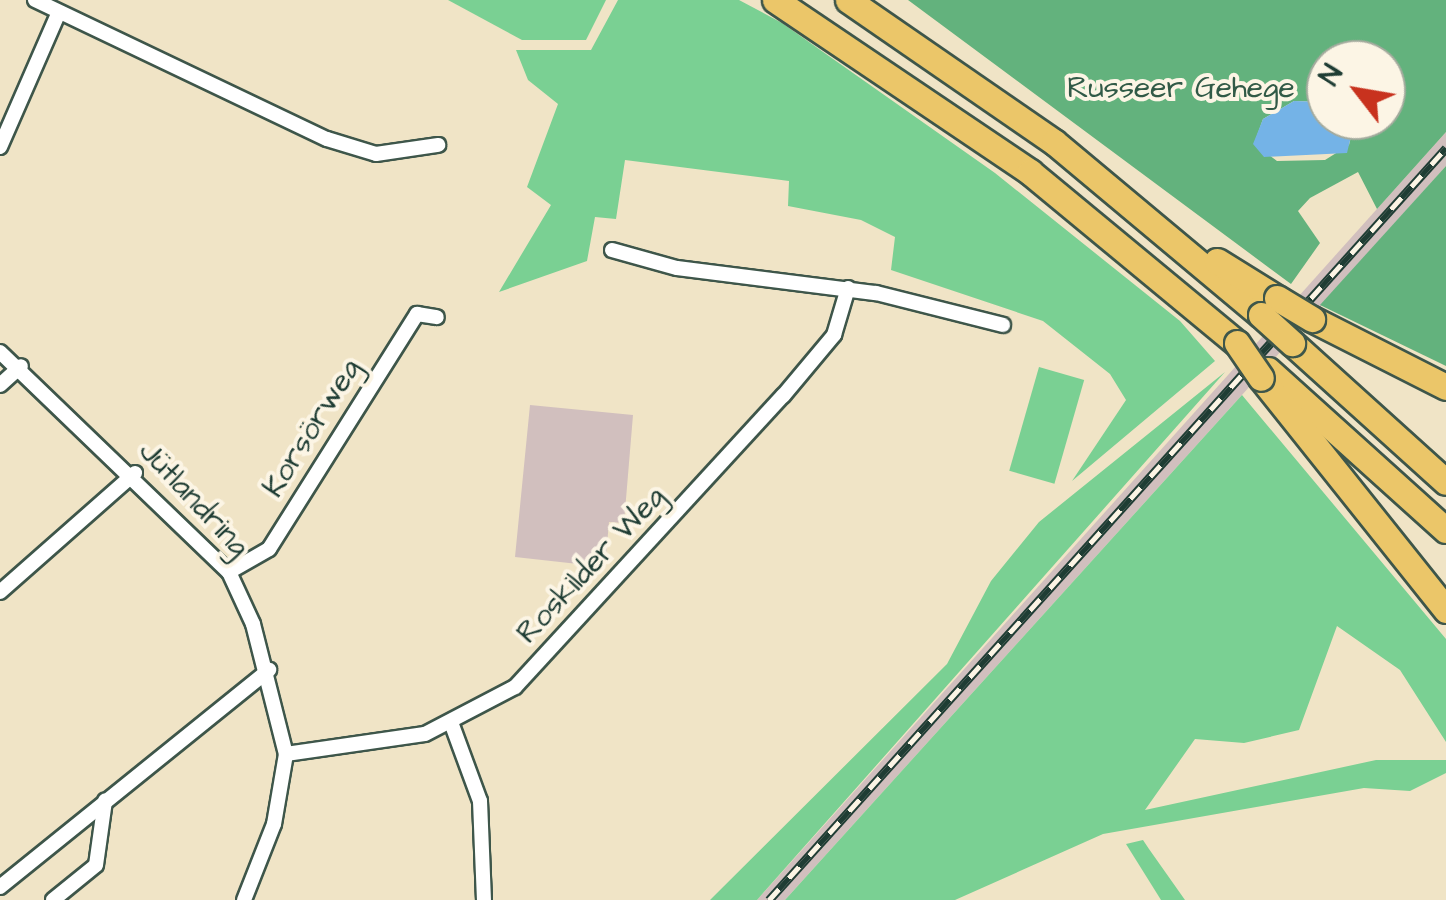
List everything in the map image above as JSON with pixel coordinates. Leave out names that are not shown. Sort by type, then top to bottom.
[{"type":"highway","points":[[774,0],[1030,172],[1237,343],[1446,610]]},
{"type":"highway","points":[[848,0],[1269,307],[1312,320],[1446,387]]},
{"type":"highway","points":[[1269,307],[1292,343],[1446,482]]},
{"type":"highway","points":[[1264,374],[1446,530]]},
{"type":"street","points":[[35,0],[327,139],[376,154],[438,146]]},
{"type":"street","points":[[0,147],[58,14]]},
{"type":"street","points":[[612,250],[677,268],[848,288],[1002,326]]},
{"type":"street","name":"Roskilder Weg","points":[[286,754],[370,747],[452,725],[541,662],[834,335],[848,288]]},
{"type":"street","name":"Korsörweg","points":[[228,572],[269,549],[417,314],[437,317]]},
{"type":"street","name":"Jütlandring","points":[[0,352],[21,366],[134,473],[228,572],[269,670],[286,754],[274,824],[244,900]]},
{"type":"street","points":[[0,385],[21,366]]},
{"type":"street","points":[[0,592],[134,473]]},
{"type":"street","points":[[0,887],[269,670]]},
{"type":"street","points":[[452,725],[485,826],[484,900]]},
{"type":"street","points":[[53,900],[96,865],[105,801]]},
{"type":"shaded area","points":[[1446,132],[1446,166],[1242,395],[785,900],[757,900]]},
{"type":"shaded area","points":[[530,405],[633,415],[624,523],[609,522],[605,567],[515,557]]},
{"type":"green space","points":[[448,0],[606,0],[586,40],[522,40]]},
{"type":"green space","points":[[618,0],[739,0],[782,23],[995,173],[1180,321],[1215,361],[1072,481],[1126,400],[1110,374],[1043,321],[891,270],[895,237],[861,220],[788,206],[789,181],[625,160],[616,219],[595,217],[587,261],[499,292],[551,205],[527,187],[558,104],[528,80],[516,50],[591,50]]},
{"type":"green space","name":"Russeer Gehege","points":[[908,0],[1446,0],[1446,132],[1377,209],[1358,172],[1310,198],[1298,211],[1320,243],[1291,284]]},
{"type":"green space","points":[[1446,166],[1446,366],[1320,305]]},
{"type":"green space","points":[[1039,367],[1084,380],[1054,484],[1009,471]]},
{"type":"green space","points":[[1225,372],[757,900],[710,900],[947,664],[991,581],[1039,522]]},
{"type":"green space","points":[[1242,395],[1446,639],[1446,742],[1400,670],[1337,626],[1299,730],[1244,743],[1195,739],[1145,810],[1376,760],[1446,760],[1446,773],[1410,791],[1364,788],[1103,834],[955,900],[785,900]]},
{"type":"green space","points":[[1143,840],[1185,900],[1161,900],[1126,844]]},
{"type":"water","points":[[1294,101],[1306,101],[1306,140],[1350,140],[1347,153],[1264,157],[1253,144],[1263,119]]},
{"type":"railway","points":[[769,900],[1446,148]]}]
